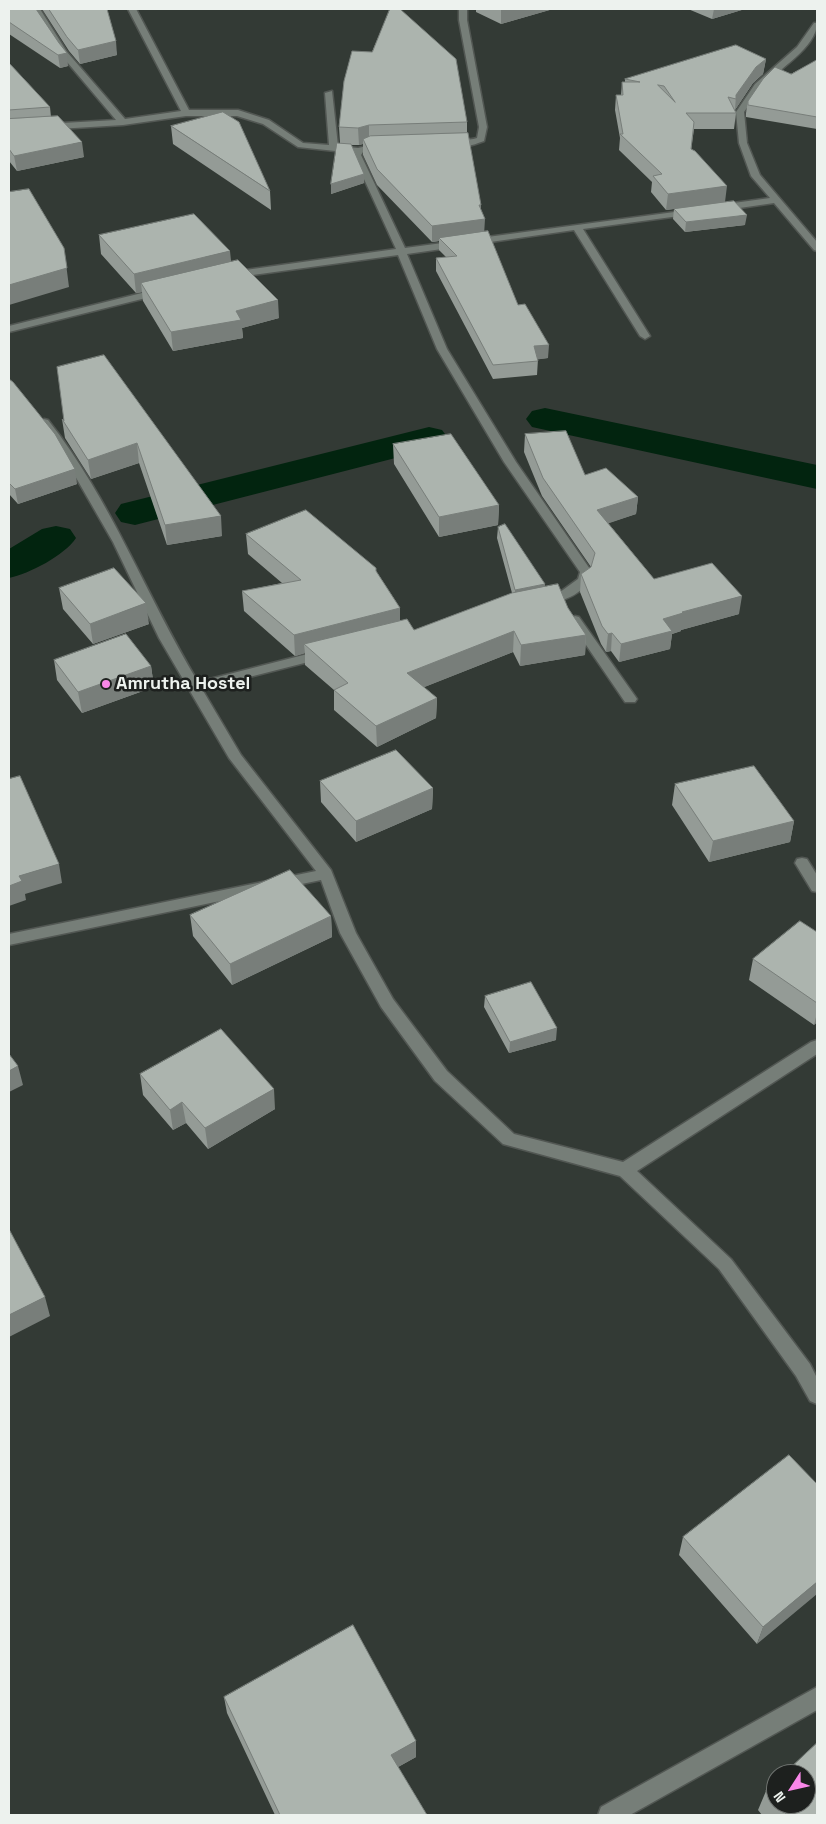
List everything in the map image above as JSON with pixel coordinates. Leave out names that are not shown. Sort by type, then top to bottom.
[{"type":"street","points":[[36,9],[43,24],[57,43],[123,122]]},
{"type":"street","points":[[132,9],[186,113]]},
{"type":"street","points":[[446,144],[477,142],[481,139],[483,127],[463,20],[463,9]]},
{"type":"street","points":[[817,25],[800,49],[758,86],[740,112],[743,143],[756,176],[817,248]]},
{"type":"street","points":[[329,93],[334,149]]},
{"type":"street","points":[[9,129],[123,122],[186,113],[238,113],[266,122],[301,145],[360,150],[389,146]]},
{"type":"street","points":[[360,150],[357,155],[401,250],[442,349],[510,462],[586,572],[584,581],[560,598],[533,604]]},
{"type":"street","points":[[219,277],[401,250],[777,200]]},
{"type":"street","points":[[577,227],[645,336]]},
{"type":"street","points":[[9,329],[174,288]]},
{"type":"street","points":[[36,412],[64,447],[119,542],[165,638],[236,758],[326,874],[348,933],[387,1003],[442,1076],[509,1139],[625,1170],[725,1264],[803,1370],[817,1395]]},
{"type":"street","points":[[560,598],[630,699]]},
{"type":"street","points":[[194,687],[335,651]]},
{"type":"street","points":[[802,862],[817,887]]},
{"type":"street","points":[[9,940],[326,874]]},
{"type":"street","points":[[625,1170],[817,1046]]},
{"type":"street","points":[[609,1815],[817,1698]]},
{"type":"building","points":[[9,9],[36,9],[67,53],[58,55],[9,22]]},
{"type":"building","points":[[49,9],[107,9],[116,41],[78,50]]},
{"type":"building","points":[[390,9],[400,9],[456,59],[467,122],[369,125],[358,128],[339,127],[344,81],[352,51],[372,52]]},
{"type":"building","points":[[736,45],[766,59],[756,67],[736,95],[736,99],[728,97],[736,113],[686,113],[694,122],[691,149],[727,186],[668,194],[653,176],[662,174],[620,134],[623,134],[616,95],[623,95],[622,82],[640,82],[625,79]],"holes":[[[658,85],[664,86],[675,102]]]},
{"type":"building","points":[[817,60],[817,117],[748,105],[748,101],[763,79],[775,67],[791,74]]},
{"type":"building","points":[[9,63],[50,107],[9,110]]},
{"type":"building","points":[[223,112],[239,122],[270,191],[171,126]]},
{"type":"building","points":[[58,116],[82,142],[14,156],[9,149],[9,119]]},
{"type":"building","points":[[468,133],[481,205],[479,205],[485,219],[432,226],[377,169],[363,139],[370,136]]},
{"type":"building","points":[[337,143],[351,144],[364,174],[331,184]]},
{"type":"building","points":[[29,189],[64,248],[67,268],[9,285],[9,192]]},
{"type":"building","points":[[734,201],[747,215],[686,222],[674,209]]},
{"type":"building","points":[[194,214],[230,251],[134,274],[99,235]]},
{"type":"building","points":[[488,231],[518,305],[525,304],[549,345],[534,346],[538,361],[493,365],[436,258],[457,256],[439,238]]},
{"type":"building","points":[[238,260],[278,300],[236,311],[241,320],[171,332],[141,283]]},
{"type":"building","points":[[104,355],[221,516],[165,525],[137,443],[88,460],[62,419],[64,421],[57,367]]},
{"type":"building","points":[[9,379],[55,434],[75,469],[15,489],[9,483]]},
{"type":"building","points":[[566,431],[585,475],[606,468],[638,497],[597,510],[654,579],[712,563],[742,596],[663,619],[672,631],[621,644],[612,633],[608,634],[602,626],[581,574],[591,567],[595,553],[543,478],[525,434]]},
{"type":"building","points":[[451,434],[499,505],[439,517],[393,444]]},
{"type":"building","points":[[306,510],[376,568],[376,571],[400,608],[294,635],[242,591],[301,580],[246,534]]},
{"type":"building","points":[[505,524],[545,584],[515,590],[498,527]]},
{"type":"building","points":[[114,568],[146,603],[90,624],[59,588]]},
{"type":"building","points":[[558,584],[568,608],[586,635],[521,645],[514,631],[407,673],[437,698],[376,726],[334,690],[348,683],[304,644],[407,619],[414,630],[512,593]]},
{"type":"building","points":[[126,634],[151,666],[78,692],[54,660]]},
{"type":"building","points":[[396,750],[433,788],[356,821],[320,781]]},
{"type":"building","points":[[754,766],[794,821],[713,841],[675,784]]},
{"type":"building","points":[[20,776],[59,864],[19,876],[22,881],[9,886],[9,779]]},
{"type":"building","points":[[290,870],[331,916],[230,964],[190,915]]},
{"type":"building","points":[[800,921],[817,932],[817,1003],[753,959]]},
{"type":"building","points":[[531,982],[557,1028],[510,1042],[485,996]]},
{"type":"building","points":[[221,1029],[274,1089],[205,1128],[182,1102],[170,1110],[140,1074]]},
{"type":"building","points":[[9,1054],[18,1066],[9,1071]]},
{"type":"building","points":[[9,1232],[45,1297],[9,1315]]},
{"type":"building","points":[[789,1455],[817,1484],[817,1582],[763,1627],[683,1537]]},
{"type":"building","points":[[353,1625],[416,1741],[391,1755],[427,1815],[280,1815],[224,1697]]},
{"type":"building","points":[[817,1743],[817,1815],[786,1814],[816,1814],[816,1764],[795,1764]]},
{"type":"waterway","points":[[545,419],[817,477]]},
{"type":"waterway","points":[[135,513],[429,438]]},
{"type":"waterway","points":[[9,566],[56,538]]},
{"type":"place","name":"Amrutha Hostel","points":[[106,684]]}]
